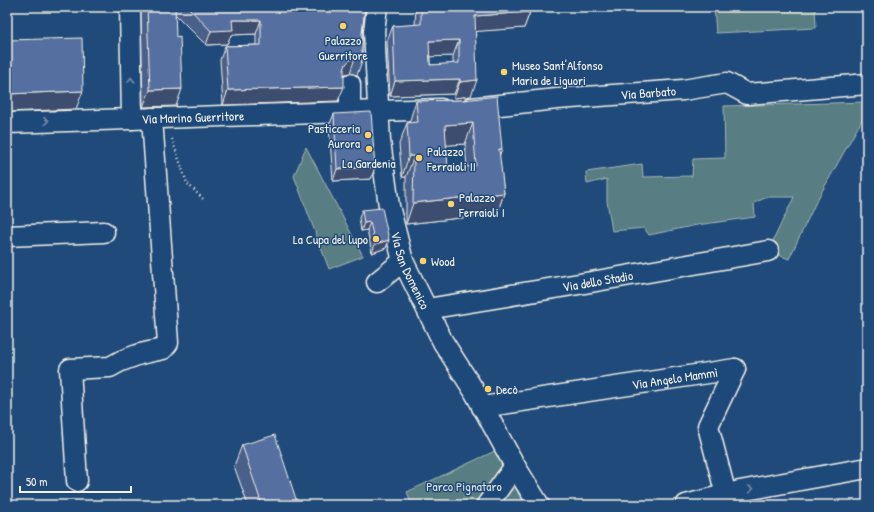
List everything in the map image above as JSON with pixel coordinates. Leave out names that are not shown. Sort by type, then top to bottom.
[{"type":"street","points":[[130,7],[132,119]]},
{"type":"street","name":"Via San Domenico","points":[[377,7],[374,31],[380,141],[389,206],[403,261],[443,342],[496,429],[515,466],[539,505]]},
{"type":"street","name":"Via Barbato","points":[[379,111],[456,109],[572,98],[683,90],[727,83],[747,94],[867,84]]},
{"type":"street","points":[[350,84],[350,112]]},
{"type":"street","name":"Via Marino Guerritore","points":[[7,123],[379,111]]},
{"type":"street","points":[[77,481],[70,369],[110,367],[134,356],[163,349],[168,343],[152,118]]},
{"type":"street","points":[[7,236],[104,232]]},
{"type":"street","name":"Via dello Stadio","points":[[427,309],[591,282],[768,250]]},
{"type":"street","points":[[377,282],[403,261]]},
{"type":"street","name":"Via Angelo Mammì","points":[[482,407],[735,369],[708,426],[726,495]]},
{"type":"street","points":[[487,505],[515,466]]},
{"type":"street","points":[[686,505],[740,491],[867,468]]},
{"type":"path","points":[[172,139],[187,183],[205,201]]},
{"type":"green space","points":[[714,7],[815,7],[816,28],[716,33]]},
{"type":"green space","points":[[867,102],[867,111],[816,202],[789,259],[768,251],[794,197],[767,197],[754,203],[755,217],[697,225],[649,235],[644,228],[612,231],[607,201],[607,179],[587,184],[586,172],[642,164],[643,177],[692,176],[693,159],[725,158],[724,106]]},
{"type":"green space","points":[[306,147],[363,256],[329,269],[294,176]]},
{"type":"green space","name":"Parco Pignataro","points":[[497,450],[504,463],[475,505],[412,505],[407,492]]},
{"type":"green space","name":"Parco Pignataro","points":[[512,480],[524,505],[494,505]]},
{"type":"building","points":[[147,7],[175,7],[176,37],[180,36],[182,89],[150,90]]},
{"type":"building","points":[[188,7],[365,7],[362,33],[362,61],[355,58],[346,64],[344,70],[344,87],[228,90],[225,46],[261,45],[261,20],[232,20],[233,30],[211,31]]},
{"type":"building","points":[[421,7],[530,7],[530,12],[475,16],[477,80],[460,82],[460,79],[395,81],[393,26],[421,24]],"holes":[[[459,40],[459,63],[430,65],[429,41]]]},
{"type":"building","points":[[82,38],[83,91],[7,94],[7,40]]},
{"type":"building","points":[[497,96],[502,149],[499,149],[504,193],[413,203],[414,156],[409,156],[407,123],[418,122],[416,101],[464,100]],"holes":[[[473,123],[476,166],[448,169],[445,125]]]},
{"type":"building","points":[[371,112],[375,167],[337,169],[334,114]]},
{"type":"building","points":[[382,208],[389,240],[375,244],[370,222],[364,223],[362,210]]},
{"type":"building","points":[[275,435],[298,505],[262,505],[242,445]]},
{"type":"place","name":"Palazzo Guerritore","points":[[343,26]]},
{"type":"place","name":"Museo Sant'Alfonso Maria de Liguori","points":[[504,72]]},
{"type":"place","name":"Pasticceria Aurora","points":[[368,135]]},
{"type":"place","name":"La Gardenia","points":[[369,149]]},
{"type":"place","name":"Palazzo Ferraioli II","points":[[419,158]]},
{"type":"place","name":"Palazzo Ferraioli I","points":[[451,204]]},
{"type":"place","name":"La Cupa del lupo","points":[[376,239]]},
{"type":"place","name":"Wood","points":[[423,261]]},
{"type":"place","name":"Decò","points":[[488,389]]}]
